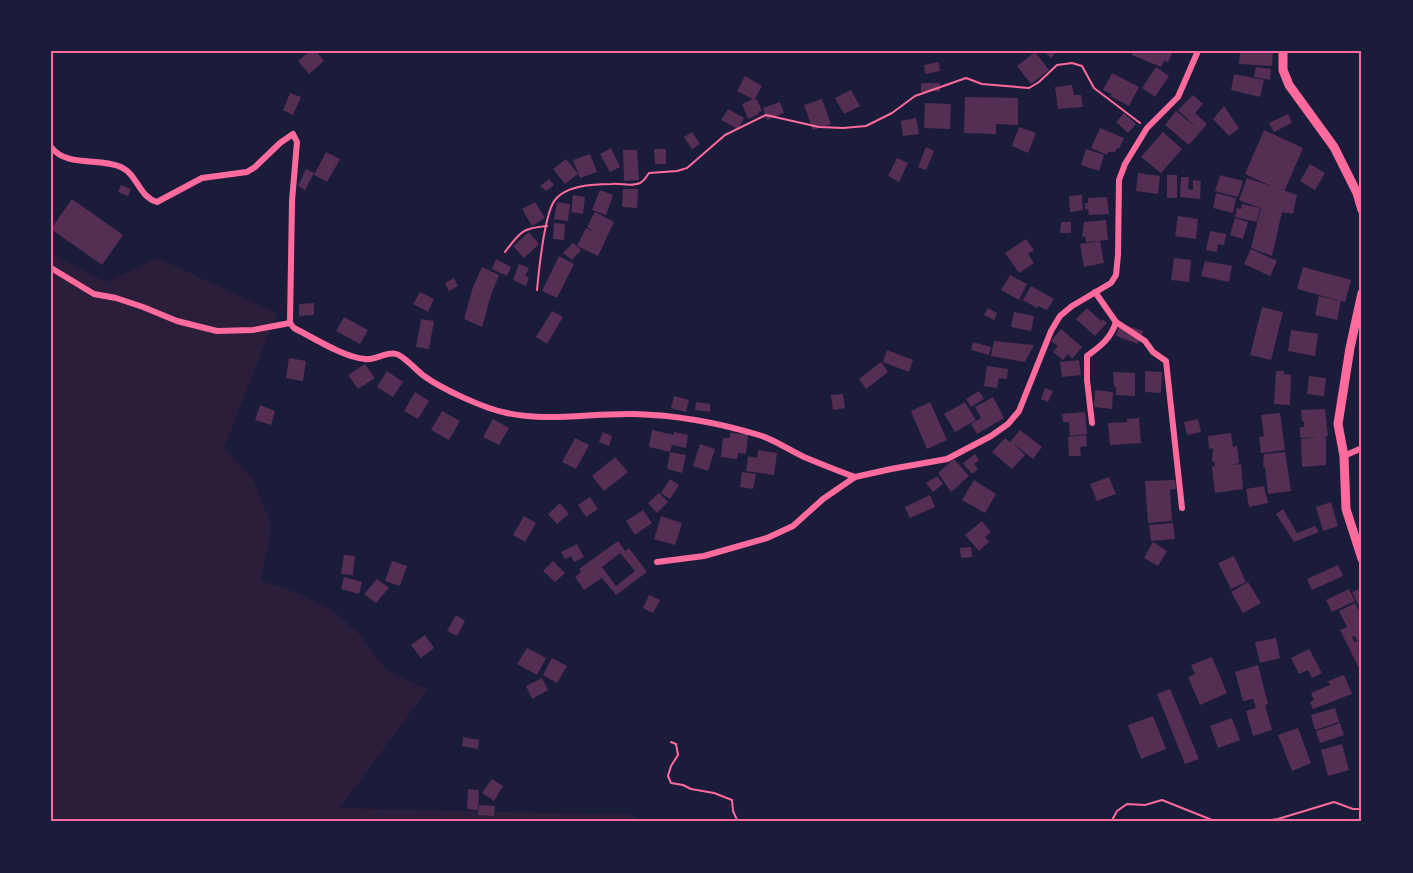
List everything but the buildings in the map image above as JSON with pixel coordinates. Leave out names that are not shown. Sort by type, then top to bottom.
[{"type":"main road","points":[[1283,51],[1283,70],[1289,85],[1334,147],[1357,193],[1362,210]]},
{"type":"main road","points":[[1362,293],[1350,348],[1338,424],[1344,456],[1346,509],[1362,558]]},
{"type":"street","points":[[657,562],[704,556],[767,538],[793,526],[823,499],[855,477],[891,468],[947,459],[991,436],[1008,424],[1018,411],[1051,331],[1060,316],[1072,306],[1111,283],[1116,275],[1119,180],[1125,164],[1147,128],[1178,97],[1198,51]]},
{"type":"street","points":[[51,147],[63,158],[99,161],[123,168],[130,173],[148,200],[157,202],[202,178],[247,172],[293,134],[297,142],[292,201],[290,323],[294,328],[365,360],[397,354],[426,378],[468,399],[504,413],[529,417],[632,414],[711,423],[761,435],[804,457],[855,477]]},
{"type":"street","points":[[51,268],[94,294],[116,298],[177,321],[217,331],[253,330],[290,323]]},
{"type":"street","points":[[1095,292],[1116,322],[1144,341],[1153,352],[1166,361],[1182,508]]},
{"type":"street","points":[[1092,423],[1087,356],[1100,347],[1112,334],[1116,322]]},
{"type":"street","points":[[1344,456],[1362,448]]},
{"type":"path","points":[[537,290],[553,202],[564,193],[586,186],[642,183],[649,173],[687,168],[725,135],[766,115],[819,128],[866,126],[892,113],[915,96],[966,78],[982,84],[1029,88],[1057,65],[1072,63],[1082,66],[1094,88],[1147,128]]},
{"type":"path","points":[[505,252],[519,232],[528,227],[547,226]]},
{"type":"path","points":[[671,742],[676,744],[678,755],[668,776],[671,783],[714,793],[732,800],[733,811],[738,822]]},
{"type":"path","points":[[1111,822],[1116,811],[1127,804],[1145,805],[1162,800],[1212,820],[1231,822]]},
{"type":"path","points":[[1259,822],[1287,817],[1334,802],[1353,809],[1362,809]]},
{"type":"shaded area","points":[[51,254],[106,282],[158,258],[277,313],[224,448],[253,478],[272,527],[261,580],[300,594],[333,610],[361,636],[386,670],[428,689],[340,808],[632,815],[640,822],[51,822]]}]
